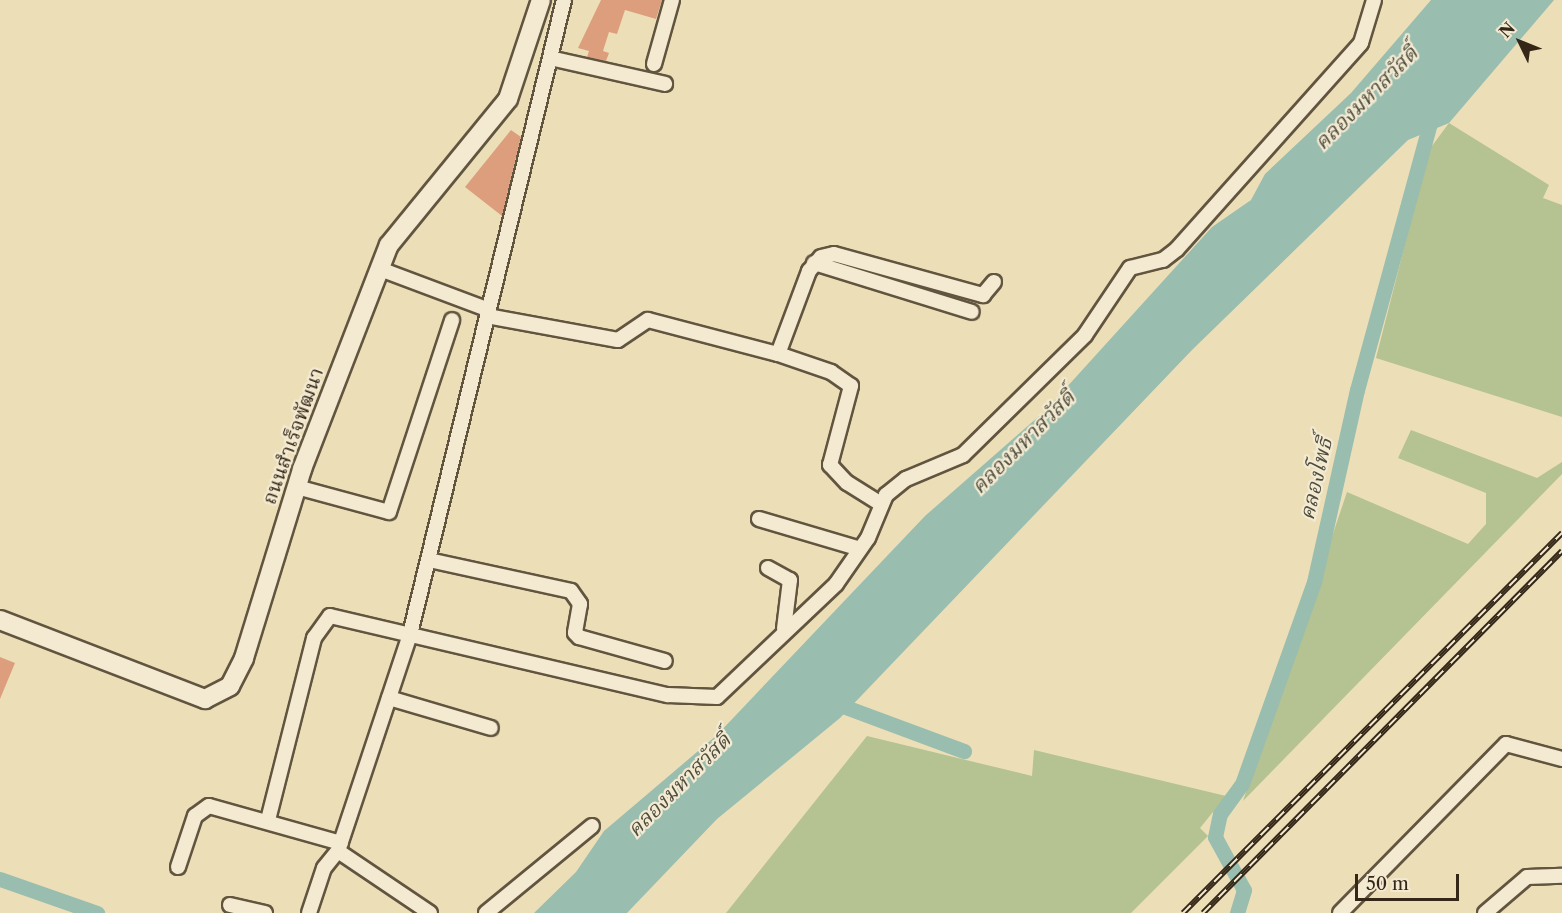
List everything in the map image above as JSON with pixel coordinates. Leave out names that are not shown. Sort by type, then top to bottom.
[{"type":"street","name":"ถนนสำเร็จพัฒนา","points":[[0,620],[205,699],[218,696],[244,658],[297,487],[389,245],[508,99],[542,0]]},
{"type":"street","points":[[309,913],[324,868],[339,847],[411,634],[564,0]]},
{"type":"street","points":[[654,64],[672,0]]},
{"type":"street","points":[[268,820],[324,619],[411,634],[668,695],[711,700],[784,629],[836,584],[860,549],[881,504],[906,479],[963,455],[1085,335],[1130,268],[1163,260],[1177,249],[1361,43],[1374,0]]},
{"type":"street","points":[[550,58],[665,84]]},
{"type":"street","points":[[778,354],[814,263],[834,254],[983,295],[994,282]]},
{"type":"street","points":[[814,263],[972,312]]},
{"type":"street","points":[[380,268],[488,313],[618,340],[648,320],[823,368],[851,386],[830,465],[847,483],[881,504]]},
{"type":"street","points":[[297,487],[389,512],[452,320]]},
{"type":"street","points":[[759,519],[860,549]]},
{"type":"street","points":[[429,560],[571,591],[580,604],[575,633],[579,637],[665,662]]},
{"type":"street","points":[[768,568],[790,580],[784,629]]},
{"type":"street","points":[[389,698],[491,728]]},
{"type":"street","points":[[1340,913],[1506,744],[1562,759]]},
{"type":"street","points":[[178,867],[201,808],[268,820],[339,847],[430,913]]},
{"type":"street","points":[[486,913],[592,826]]},
{"type":"street","points":[[1485,913],[1527,877],[1562,876]]},
{"type":"street","points":[[230,905],[265,913]]},
{"type":"green space","points":[[1449,123],[1549,185],[1543,198],[1562,205],[1562,417],[1376,358],[1429,150]]},
{"type":"green space","points":[[1411,430],[1537,478],[1562,462],[1562,474],[1243,801],[1347,492],[1468,544],[1486,524],[1486,493],[1398,458]]},
{"type":"green space","points":[[867,736],[1032,776],[1034,750],[1226,796],[1200,828],[1208,836],[1131,913],[726,913]]},
{"type":"water","name":"คลองมหาสวัสดิ์","points":[[1431,0],[1554,0],[1449,123],[1408,140],[1192,350],[840,718],[717,819],[627,913],[534,913],[576,872],[604,831],[717,735],[925,516],[1046,410],[1212,227],[1251,200],[1265,174],[1351,93]]},
{"type":"building","points":[[601,0],[662,0],[656,19],[625,10],[617,34],[609,32],[603,51],[609,53],[606,61],[587,57],[589,51],[578,48]]},
{"type":"building","points":[[511,130],[521,137],[502,216],[465,187]]},
{"type":"building","points":[[0,657],[15,663],[0,699]]},
{"type":"waterway","name":"คลองโพธิ์","points":[[1237,913],[1244,890],[1215,837],[1220,814],[1242,784],[1314,582],[1357,390],[1432,115]]},
{"type":"waterway","points":[[832,702],[964,751]]},
{"type":"waterway","points":[[0,879],[97,913]]},
{"type":"railway","points":[[1183,913],[1562,533]]},
{"type":"railway","points":[[1203,913],[1562,551]]}]
